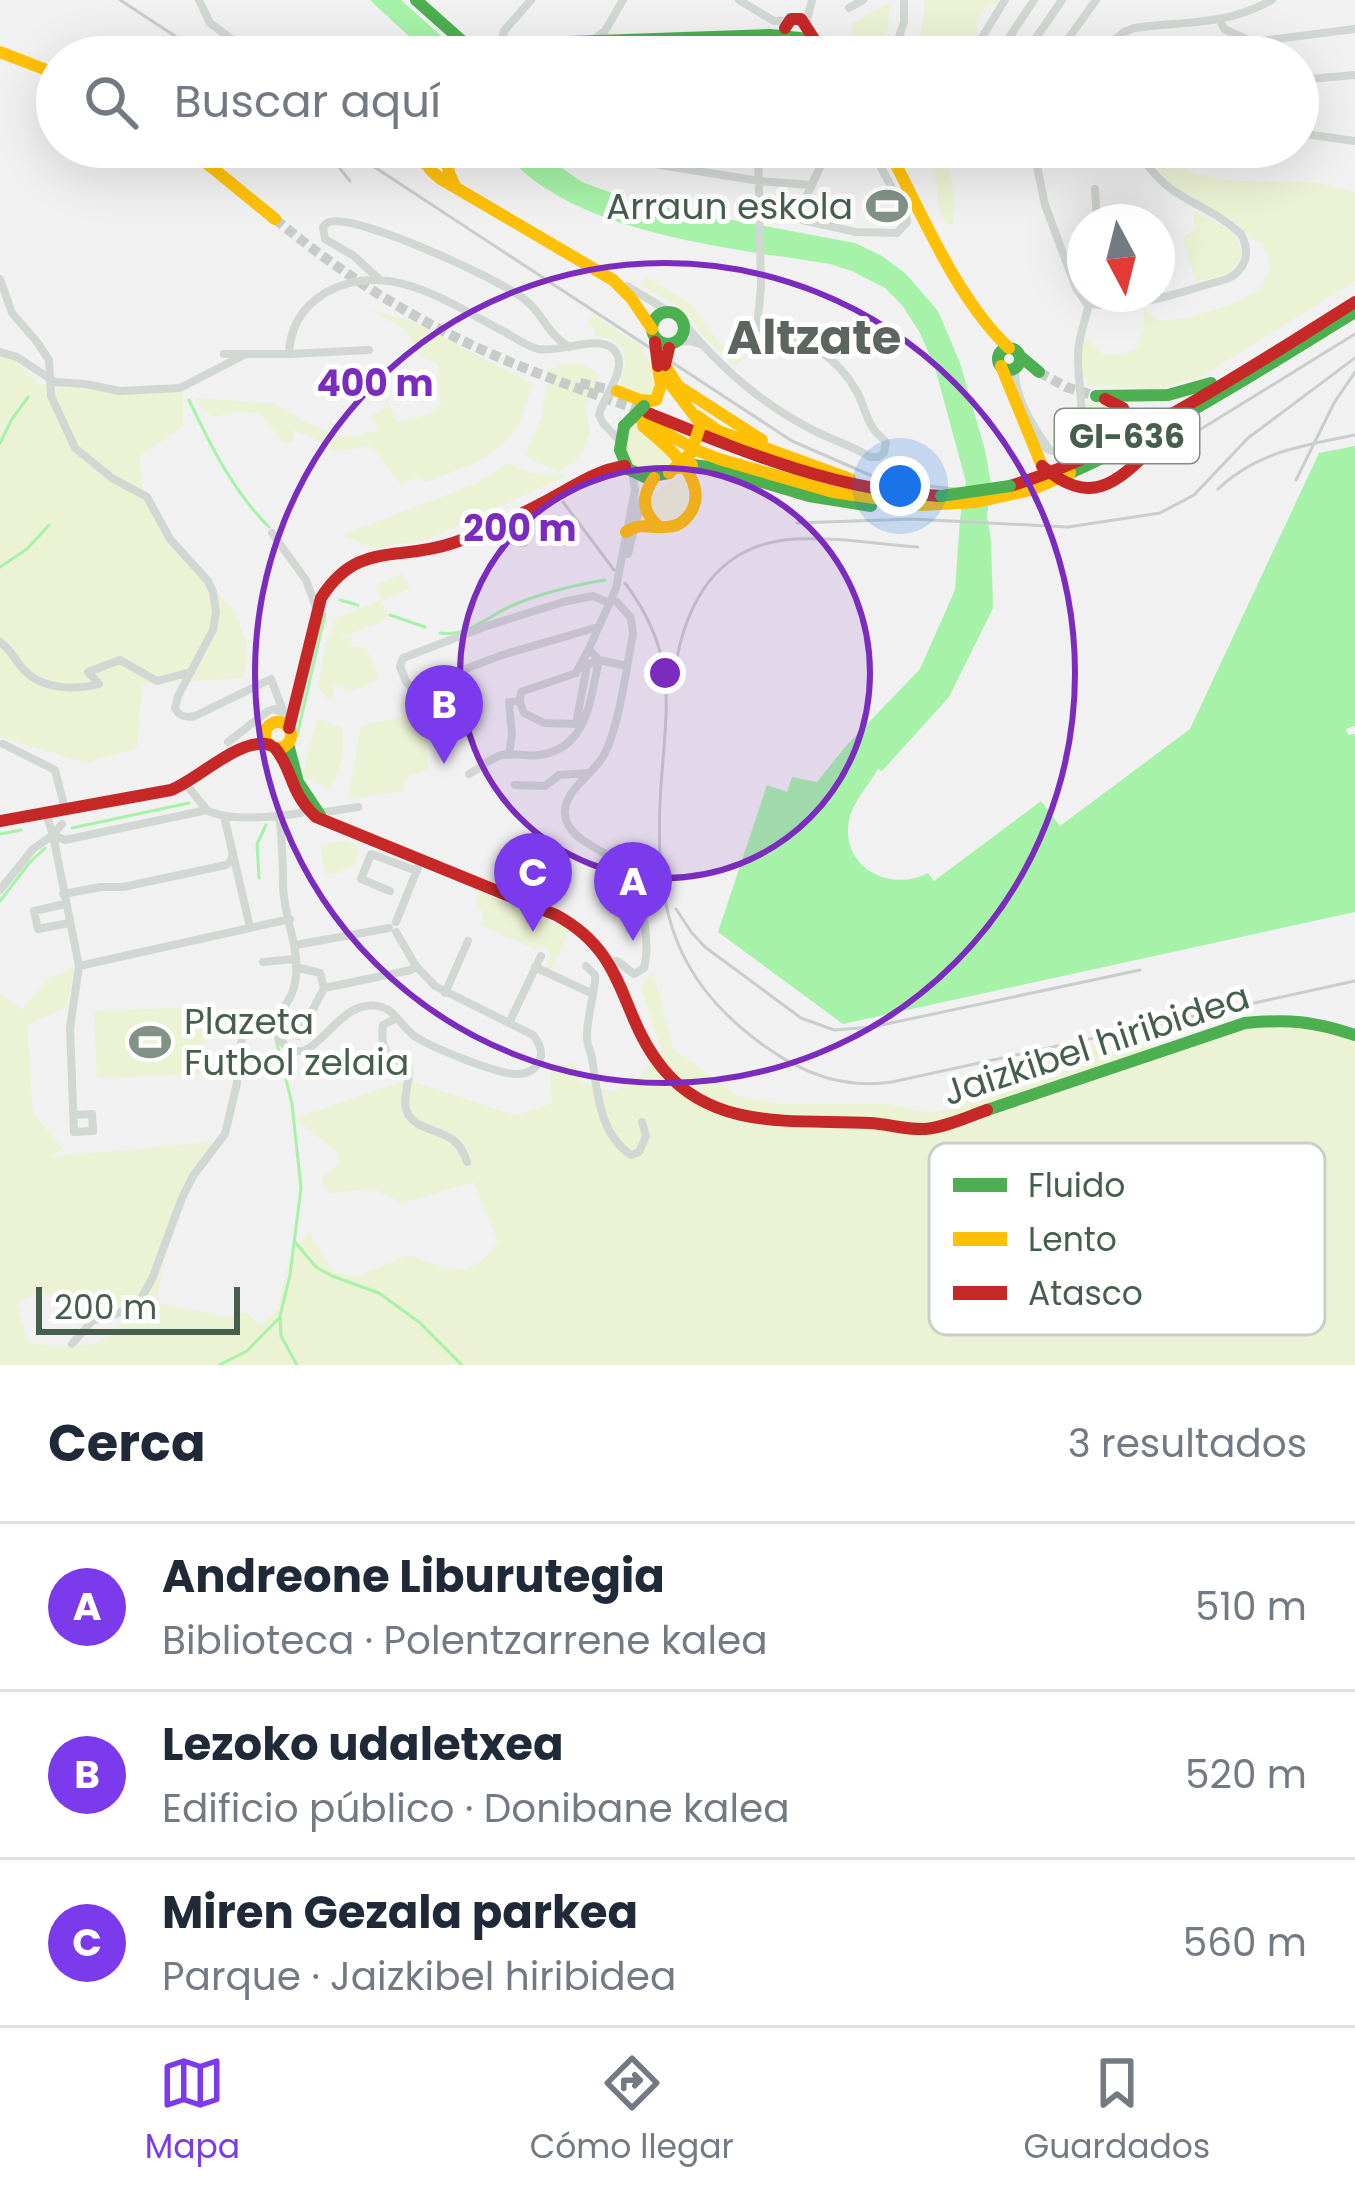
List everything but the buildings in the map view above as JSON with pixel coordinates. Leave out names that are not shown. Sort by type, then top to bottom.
[{"type":"main road","points":[[416,0],[457,36]]},
{"type":"main road","points":[[733,36],[796,28],[803,36]]},
{"type":"main road","points":[[0,52],[36,66]]},
{"type":"main road","points":[[213,168],[275,219]]},
{"type":"main road","points":[[446,168],[458,188],[627,286],[646,307],[678,315],[684,333],[663,340]]},
{"type":"main road","points":[[898,168],[973,304],[1010,360],[1028,438],[1042,466],[1060,482],[1082,489],[1102,488],[1118,480],[1208,402]]},
{"type":"main road","points":[[613,280],[663,340]]},
{"type":"main road","name":"GI-636","points":[[1011,491],[1094,453],[1353,309]]},
{"type":"main road","name":"GI-636","points":[[648,408],[696,450],[746,468],[854,496],[922,505],[1011,491],[1087,466],[1208,402],[1353,309]]},
{"type":"main road","points":[[630,528],[672,526],[692,510],[694,494],[687,472],[641,424],[661,385],[663,340],[655,319],[667,313]]},
{"type":"main road","points":[[663,366],[670,386],[698,421],[887,493]]},
{"type":"main road","points":[[663,366],[692,396],[779,452]]},
{"type":"main road","points":[[1094,453],[1123,430],[1127,418],[1116,403],[1096,396],[1175,395],[1239,373]]},
{"type":"main road","points":[[617,391],[648,408]]},
{"type":"main road","points":[[322,817],[299,786],[288,753],[266,740],[296,695],[317,610],[334,577],[361,559],[436,549],[540,505],[596,473],[619,443],[624,426],[648,408],[672,397],[683,400]]},
{"type":"main road","name":"GI-636","points":[[648,408],[816,477],[942,501]]},
{"type":"main road","points":[[596,473],[629,469],[655,478],[680,468],[695,446],[698,421]]},
{"type":"main road","points":[[619,443],[629,469]]},
{"type":"main road","points":[[680,468],[831,501],[902,509],[922,505]]},
{"type":"main road","points":[[655,478],[644,496],[646,513],[660,526]]},
{"type":"main road","points":[[183,784],[242,742],[280,722],[302,680]]},
{"type":"main road","points":[[278,746],[291,734],[280,722]]},
{"type":"main road","points":[[0,821],[60,816],[162,793],[249,745],[278,746]]},
{"type":"main road","name":"Jaizkibel hiribidea","points":[[278,746],[290,782],[311,814],[419,866],[574,924],[591,937],[610,962],[645,1042],[670,1076],[710,1106],[745,1118],[932,1128],[1256,1020],[1301,1020],[1355,1035]]},
{"type":"street","points":[[502,36],[531,0]]},
{"type":"street","points":[[600,36],[622,0]]},
{"type":"street","points":[[739,0],[796,28],[812,2]]},
{"type":"street","points":[[849,8],[863,0]]},
{"type":"street","points":[[899,36],[904,0]]},
{"type":"street","points":[[983,36],[1005,0]]},
{"type":"street","points":[[1010,36],[1034,0]]},
{"type":"street","points":[[1037,36],[1062,0]]},
{"type":"street","points":[[1068,36],[1096,0]]},
{"type":"street","points":[[1119,36],[1134,28],[1240,16],[1272,0]]},
{"type":"street","points":[[203,2],[210,23],[226,36]]},
{"type":"street","points":[[1220,20],[1224,29],[1240,36]]},
{"type":"street","points":[[1300,36],[1355,29]]},
{"type":"street","points":[[1319,78],[1355,75]]},
{"type":"street","points":[[1319,136],[1355,141]]},
{"type":"street","points":[[683,168],[812,185]]},
{"type":"street","points":[[759,168],[761,292],[757,329],[751,338],[764,348],[771,335]]},
{"type":"street","points":[[797,218],[820,168]]},
{"type":"street","points":[[759,216],[797,218],[856,232],[898,233],[907,222],[906,214],[882,168]]},
{"type":"street","points":[[1037,168],[1067,261]]},
{"type":"street","points":[[1149,168],[1169,190],[1238,230],[1246,243],[1242,267],[1232,278],[1175,290]]},
{"type":"street","points":[[1095,189],[1096,204]]},
{"type":"street","points":[[380,280],[354,256],[325,239],[322,227],[331,221],[350,224],[439,254],[525,300],[551,335],[569,347]]},
{"type":"street","points":[[0,279],[12,313],[45,352],[51,396],[75,448],[112,478],[147,497],[170,539],[213,592],[213,630],[175,708],[182,716],[195,716],[271,679],[280,722]]},
{"type":"street","points":[[289,354],[294,327],[325,293],[350,282],[399,282],[425,290],[545,350],[603,344],[616,353],[617,373],[599,411],[619,443]]},
{"type":"street","points":[[1028,438],[1053,452],[1070,449],[1082,432],[1078,353],[1088,312]]},
{"type":"street","points":[[683,322],[735,378],[801,424],[844,445],[866,453],[874,458],[884,453],[886,442],[871,436],[844,445]]},
{"type":"street","points":[[757,329],[817,350],[839,366],[856,390],[871,436],[866,453]]},
{"type":"street","points":[[545,350],[553,343],[551,335]]},
{"type":"street","points":[[663,340],[701,345]]},
{"type":"street","points":[[224,354],[369,350]]},
{"type":"street","points":[[0,352],[50,380],[110,391],[180,388],[245,354]]},
{"type":"street","points":[[1010,360],[1023,402],[1053,452]]},
{"type":"street","points":[[609,428],[624,426]]},
{"type":"street","points":[[509,754],[509,702],[576,673],[612,601],[630,528],[635,485],[629,469]]},
{"type":"street","points":[[630,528],[644,496]]},
{"type":"street","points":[[490,527],[502,540],[524,543]]},
{"type":"street","points":[[272,532],[306,580],[317,610]]},
{"type":"street","points":[[598,627],[502,655],[413,689],[400,666],[403,658],[563,602],[593,596],[622,605],[632,623],[610,740],[565,810],[572,831],[616,860],[635,886],[646,944],[644,968],[634,974],[617,961],[610,962]]},
{"type":"street","points":[[0,642],[30,676],[58,687],[99,684],[88,671],[120,660],[158,681],[193,672]]},
{"type":"street","points":[[589,649],[598,660]]},
{"type":"street","points":[[469,774],[500,755],[554,752],[578,736],[598,660]]},
{"type":"street","points":[[521,697],[524,712],[533,718],[576,724],[584,670],[591,662],[627,666]]},
{"type":"street","points":[[228,742],[268,711],[274,709],[280,722]]},
{"type":"street","points":[[3,743],[55,770],[60,816],[53,835],[79,966],[70,1028],[74,1114]]},
{"type":"street","points":[[515,785],[545,786],[559,775],[591,773]]},
{"type":"street","points":[[183,784],[207,810],[224,816],[301,813],[303,805]]},
{"type":"street","points":[[322,817],[328,809],[358,807]]},
{"type":"street","points":[[53,835],[65,840],[207,810]]},
{"type":"street","points":[[224,816],[250,927]]},
{"type":"street","points":[[276,816],[296,945],[293,991],[278,1014],[276,1027],[286,1045],[304,1050],[318,1044],[335,1022],[372,1006],[387,1009],[409,1032],[435,1048],[496,1069],[521,1075],[530,1072],[539,1062],[536,1038],[431,983],[393,927]]},
{"type":"street","points":[[0,890],[32,849],[53,835]]},
{"type":"street","points":[[69,923],[38,929],[34,911],[101,887],[117,888],[226,865],[233,853]]},
{"type":"street","name":"Jaizkibel hiribidea","points":[[390,891],[362,879],[371,854],[419,866]]},
{"type":"street","points":[[393,927],[419,866]]},
{"type":"street","points":[[79,966],[290,919]]},
{"type":"street","points":[[296,945],[393,927]]},
{"type":"street","points":[[445,993],[468,941]]},
{"type":"street","points":[[509,1023],[541,956]]},
{"type":"street","points":[[263,962],[295,963],[320,974],[324,988],[299,1036]]},
{"type":"street","points":[[324,988],[416,966]]},
{"type":"street","points":[[586,966],[595,975],[587,1041],[600,1114],[632,1155],[639,1152],[646,1136],[643,1122]]},
{"type":"street","points":[[535,967],[593,994]]},
{"type":"street","points":[[397,1018],[382,1030],[388,1056],[408,1065],[410,1071],[407,1113],[456,1141],[467,1162]]},
{"type":"street","points":[[72,1344],[92,1321],[140,1302],[193,1175],[225,1134],[242,1036],[250,1028],[276,1027]]},
{"type":"shaded area","points":[[370,0],[401,0],[441,36],[409,36]]},
{"type":"shaded area","points":[[924,0],[999,0],[986,5],[975,24],[976,36],[920,36]]},
{"type":"shaded area","points":[[890,2],[885,36],[851,36],[853,23]]},
{"type":"shaded area","points":[[520,168],[562,168],[582,182],[636,202],[855,243],[906,274],[938,311],[960,363],[985,450],[991,483],[987,516],[993,608],[949,697],[882,771],[878,769],[851,813],[848,837],[852,851],[871,872],[884,877],[898,880],[928,873],[934,881],[1041,801],[1060,826],[1190,729],[1319,453],[1355,446],[1355,726],[1346,729],[1348,735],[1355,734],[1355,912],[843,1024],[718,932],[767,785],[787,792],[792,777],[817,782],[920,669],[955,590],[966,482],[935,368],[920,333],[885,288],[830,264],[630,226],[556,195]]},
{"type":"shaded area","points":[[932,168],[949,168],[953,224],[946,224],[938,205]]},
{"type":"shaded area","points":[[1156,168],[1184,168],[1235,181],[1314,183],[1355,192],[1355,281],[1200,377],[1158,389],[1087,385],[1082,352],[1086,337],[1103,355],[1126,354],[1142,338],[1144,312],[1161,321],[1190,317],[1233,304],[1258,290],[1270,270],[1269,257],[1263,244],[1247,236],[1236,222],[1173,186]]},
{"type":"shaded area","points":[[1194,211],[1226,228],[1237,241],[1241,258],[1230,273],[1196,282],[1184,244],[1185,236],[1194,230]]},
{"type":"shaded area","points":[[646,277],[692,305],[720,344],[743,359],[736,367],[684,310],[641,285]]},
{"type":"shaded area","points":[[368,309],[414,322],[532,384],[513,433],[492,452],[465,466],[425,482],[420,476],[401,484],[372,446],[335,452],[294,430],[292,441],[285,444],[260,413],[213,417],[195,398],[276,404],[340,436],[378,430],[372,416],[387,399],[397,422],[429,415],[441,403],[438,364],[421,357],[405,329]]},
{"type":"shaded area","points":[[593,315],[644,348],[651,364],[652,395],[642,397],[619,386],[625,367],[623,352],[614,341],[594,336],[597,330],[587,324]]},
{"type":"shaded area","points":[[0,352],[37,383],[107,392],[183,389],[183,426],[139,457],[144,495],[182,556],[232,608],[247,643],[244,678],[142,684],[137,748],[86,763],[0,737]]},
{"type":"shaded area","points":[[581,364],[600,374],[585,405],[590,433],[579,458],[559,472],[525,456],[541,417],[550,368]]},
{"type":"shaded area","points":[[1085,402],[1112,409],[1120,422],[1075,452],[1085,440]]},
{"type":"shaded area","points":[[633,423],[673,464],[648,471],[631,464],[625,447]]},
{"type":"shaded area","points":[[508,463],[528,473],[566,476],[426,540],[373,548],[343,535],[478,483]]},
{"type":"shaded area","points":[[681,475],[687,488],[686,506],[671,520],[659,518],[651,505],[652,494]]},
{"type":"shaded area","points":[[402,574],[410,589],[381,601],[389,618],[346,636],[341,629],[344,639],[353,636],[352,647],[366,648],[376,680],[347,693],[342,685],[334,686],[334,698],[329,701],[318,686],[335,619],[381,600],[376,585]]},
{"type":"shaded area","points":[[421,712],[423,721],[433,717],[445,745],[435,749],[423,726],[428,770],[404,778],[405,791],[348,799],[361,726]]},
{"type":"shaded area","points":[[317,719],[342,728],[341,760],[329,789],[302,776]]},
{"type":"shaded area","points":[[342,841],[359,846],[354,865],[326,875],[320,846]]},
{"type":"shaded area","points":[[476,890],[570,930],[550,971],[545,969],[550,957],[547,948],[534,949],[481,925],[484,914]]},
{"type":"shaded area","points":[[75,967],[67,1006],[27,1025],[33,1114],[63,1148],[49,1157],[212,1142],[167,1240],[157,1303],[227,1317],[246,1312],[259,1325],[278,1310],[289,1260],[309,1232],[333,1273],[359,1276],[409,1255],[448,1268],[468,1268],[498,1242],[474,1182],[402,1203],[374,1189],[328,1193],[322,1178],[339,1164],[337,1151],[295,1119],[407,1080],[517,1116],[552,1103],[550,1066],[574,1063],[582,1082],[612,1092],[663,1055],[642,991],[653,972],[673,1049],[738,1096],[780,1104],[885,1104],[931,1113],[949,1109],[953,1094],[1032,1058],[1149,1032],[1154,1056],[1263,1025],[1298,1026],[1344,1038],[1355,1041],[1355,1365],[0,1365],[0,993],[22,1010],[48,979]],"holes":[[[85,1293],[126,1308],[116,1334],[62,1347],[27,1342],[17,1302],[36,1294]]]},
{"type":"shaded area","name":"Plazeta Futbol zelaia","points":[[203,1007],[206,1074],[97,1078],[94,1011]]},
{"type":"waterway","points":[[0,443],[28,397]]},
{"type":"waterway","points":[[189,400],[233,483],[269,527]]},
{"type":"waterway","points":[[0,567],[27,549],[49,525]]},
{"type":"waterway","points":[[440,633],[468,629],[533,598],[605,580]]},
{"type":"waterway","points":[[340,600],[358,605]]},
{"type":"waterway","points":[[297,736],[325,614]]},
{"type":"waterway","points":[[390,615],[425,627]]},
{"type":"waterway","points":[[72,828],[189,803]]},
{"type":"waterway","points":[[259,878],[257,844],[266,825]]},
{"type":"waterway","points":[[0,834],[21,830]]},
{"type":"waterway","points":[[0,901],[45,848]]},
{"type":"waterway","points":[[276,1039],[292,1104],[301,1188],[280,1316],[281,1336],[297,1365]]},
{"type":"waterway","points":[[294,1241],[316,1267],[379,1293],[419,1322],[462,1365]]},
{"type":"waterway","points":[[219,1365],[247,1351],[278,1319]]},
{"type":"tunnel","points":[[275,219],[362,283],[431,325],[526,369],[647,413]]},
{"type":"tunnel","points":[[1039,372],[1096,396]]},
{"type":"tunnel","points":[[580,383],[617,391]]},
{"type":"railway","points":[[120,0],[175,36]]},
{"type":"railway","points":[[339,168],[350,181]]},
{"type":"railway","points":[[376,168],[792,441],[870,475],[993,493]]},
{"type":"railway","points":[[1201,429],[1355,334]]},
{"type":"railway","points":[[797,523],[911,519],[1068,527],[1160,513],[1194,495],[1248,438],[1355,358]]},
{"type":"railway","points":[[1296,480],[1355,372]]},
{"type":"railway","points":[[1218,489],[1265,458],[1355,435]]},
{"type":"railway","points":[[563,502],[614,570]]},
{"type":"railway","points":[[673,682],[694,606],[722,567],[742,553],[795,539],[918,547]]},
{"type":"railway","points":[[625,583],[654,633],[665,680],[660,864],[673,932],[706,991],[763,1045],[793,1064],[840,1081],[892,1082],[1355,981]]},
{"type":"railway","points":[[676,909],[705,947],[801,1018],[834,1030],[872,1027],[1140,970]]},
{"type":"traffic: fast","points":[[416,0],[456,36]]},
{"type":"traffic: fast","points":[[741,36],[780,36]]},
{"type":"traffic: fast","points":[[668,312],[679,317],[684,328],[679,339],[668,344],[657,339],[652,328],[657,317],[668,312]]},
{"type":"traffic: fast","points":[[1070,473],[1180,417],[1355,312]]},
{"type":"traffic: fast","points":[[1009,348],[1020,359],[1009,370],[998,359],[1009,348]]},
{"type":"traffic: fast","points":[[1020,356],[1039,372]]},
{"type":"traffic: fast","points":[[1096,396],[1168,395],[1211,383]]},
{"type":"traffic: fast","points":[[624,426],[644,406]]},
{"type":"traffic: fast","points":[[624,426],[620,450],[628,469],[645,477],[669,473]]},
{"type":"traffic: fast","points":[[692,465],[809,496],[871,506]]},
{"type":"traffic: fast","points":[[941,496],[1010,486]]},
{"type":"traffic: fast","points":[[288,744],[298,782],[320,815]]},
{"type":"traffic: fast","points":[[987,1110],[1245,1023],[1301,1022],[1355,1035]]},
{"type":"traffic: slow","points":[[0,52],[36,66]]},
{"type":"traffic: slow","points":[[213,168],[275,219]]},
{"type":"traffic: slow","points":[[430,168],[441,179],[613,280],[652,329]]},
{"type":"traffic: slow","points":[[448,168],[455,186]]},
{"type":"traffic: slow","points":[[897,168],[956,280],[1009,348]]},
{"type":"traffic: slow","points":[[1001,366],[1042,466]]},
{"type":"traffic: slow","points":[[666,367],[678,386],[762,440]]},
{"type":"traffic: slow","points":[[656,400],[661,385],[658,368]]},
{"type":"traffic: slow","points":[[666,368],[671,385],[699,422]]},
{"type":"traffic: slow","points":[[617,391],[652,401]]},
{"type":"traffic: slow","points":[[697,416],[718,431],[850,479]]},
{"type":"traffic: slow","points":[[639,418],[719,459],[833,492],[922,505],[976,502],[1031,490],[1070,473]]},
{"type":"traffic: slow","points":[[626,532],[678,525],[695,502],[691,477],[683,465],[643,426]]},
{"type":"traffic: slow","points":[[669,473],[691,453],[700,426]]},
{"type":"traffic: slow","points":[[678,468],[692,465]]},
{"type":"traffic: slow","points":[[654,478],[645,502],[657,525]]},
{"type":"traffic: slow","points":[[278,722],[291,735],[278,748],[265,735],[278,722]]},
{"type":"traffic: jam","points":[[785,28],[791,19],[801,19],[812,36]]},
{"type":"traffic: jam","points":[[1010,486],[1143,430],[1355,302]]},
{"type":"traffic: jam","points":[[655,342],[658,366]]},
{"type":"traffic: jam","points":[[665,365],[669,348]]},
{"type":"traffic: jam","points":[[1105,399],[1123,408],[1127,418],[1122,430],[1110,439]]},
{"type":"traffic: jam","points":[[648,413],[827,478],[941,496]]},
{"type":"traffic: jam","points":[[1154,446],[1182,423]]},
{"type":"traffic: jam","points":[[1042,466],[1074,486],[1101,486],[1127,471],[1154,446]]},
{"type":"traffic: jam","points":[[289,728],[321,598],[350,568],[380,556],[465,539],[594,475],[625,466]]},
{"type":"traffic: jam","points":[[0,821],[171,790],[233,752],[270,745]]},
{"type":"traffic: jam","points":[[275,748],[301,799],[316,817],[556,915],[580,931],[610,967],[664,1070],[708,1104],[760,1118],[918,1129],[987,1110]]},
{"type":"place","name":"Arraun eskola","points":[[887,206]]},
{"type":"place","name":"Lezoko udaletxea","points":[[444,764]]},
{"type":"place","name":"Miren Gezala parkea","points":[[533,932]]},
{"type":"place","name":"Andreone Liburutegia","points":[[633,941]]},
{"type":"place","name":"Plazeta Futbol zelaia","points":[[150,1042]]},
{"type":"district","name":"Altzate","points":[[814,337]]}]
